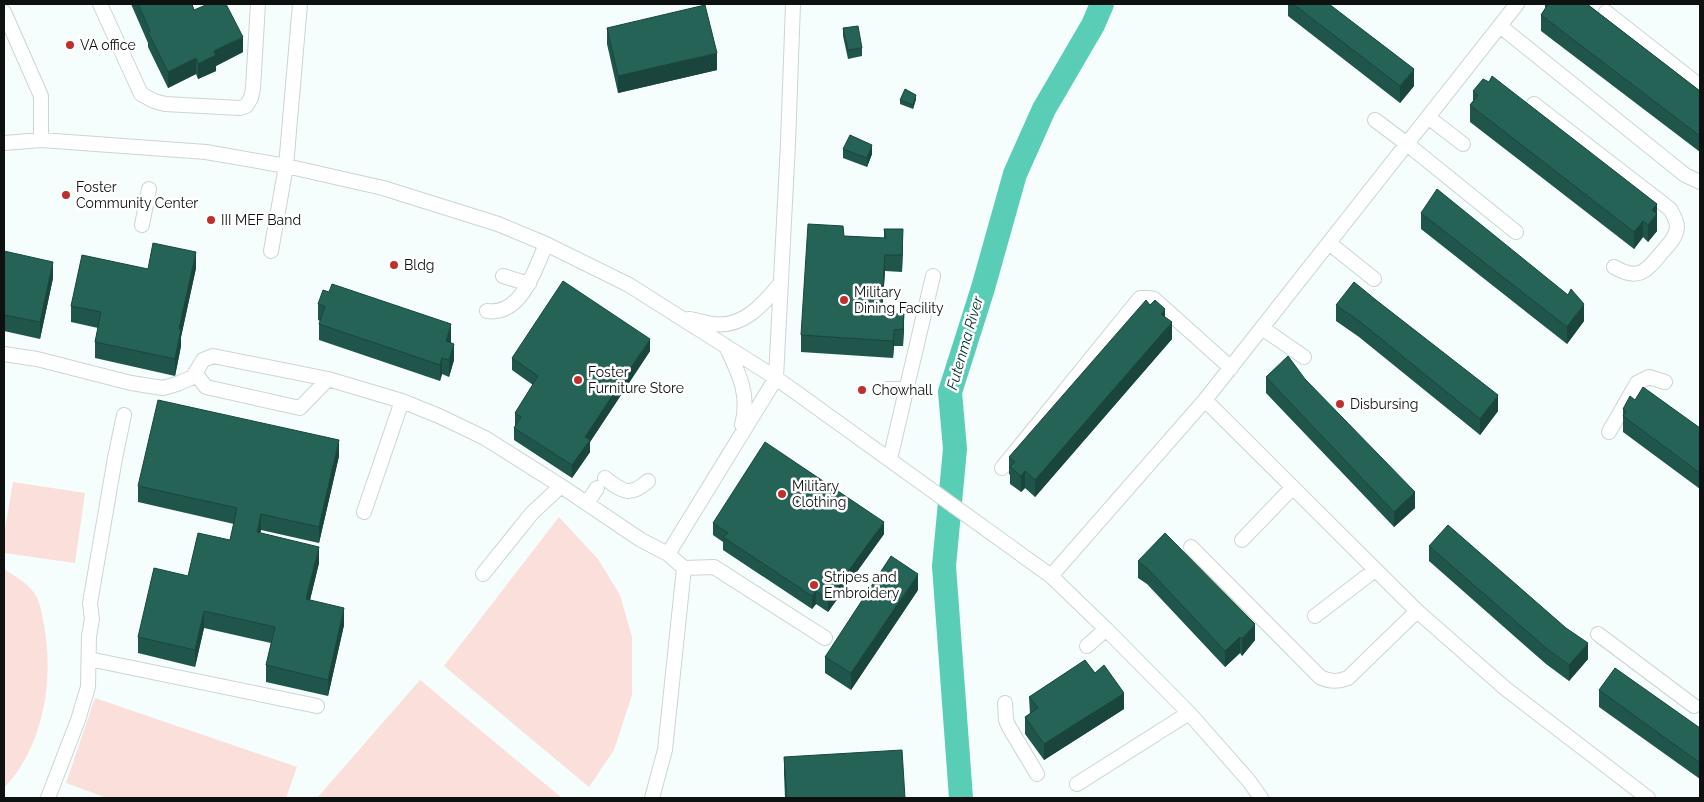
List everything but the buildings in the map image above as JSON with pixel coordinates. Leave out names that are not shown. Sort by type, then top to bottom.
[{"type":"lane","points":[[100,4],[141,94],[165,104],[240,108],[246,106],[252,93],[258,4]]},
{"type":"lane","points":[[271,251],[286,166],[300,4]]},
{"type":"lane","points":[[668,554],[776,378],[793,4]]},
{"type":"lane","points":[[1051,576],[1205,400],[1517,4]]},
{"type":"lane","points":[[4,12],[41,96],[41,140]]},
{"type":"lane","points":[[1606,12],[1700,86]]},
{"type":"lane","points":[[1500,26],[1685,176],[1700,182]]},
{"type":"lane","points":[[1534,104],[1670,209],[1674,217],[1677,226],[1674,238],[1647,270],[1629,274],[1614,267]]},
{"type":"lane","points":[[1428,117],[1463,144]]},
{"type":"lane","points":[[1375,120],[1516,232]]},
{"type":"lane","points":[[4,143],[41,140],[206,152],[286,166],[383,188],[498,224],[546,244],[628,285],[776,378],[1051,576],[1189,713],[1249,781],[1261,798]]},
{"type":"lane","points":[[142,225],[149,189]]},
{"type":"lane","points":[[1329,243],[1374,279]]},
{"type":"lane","points":[[487,311],[495,312],[510,307],[529,284],[546,244]]},
{"type":"lane","points":[[503,276],[529,284]]},
{"type":"lane","points":[[890,459],[933,276]]},
{"type":"lane","points":[[678,316],[714,324],[735,322],[749,316],[762,306],[781,282]]},
{"type":"lane","points":[[1002,468],[1140,298],[1154,299],[1231,368]]},
{"type":"lane","points":[[1262,328],[1304,357]]},
{"type":"lane","points":[[726,346],[739,375],[746,401],[745,414],[738,438]]},
{"type":"lane","points":[[4,354],[37,359],[150,387],[163,388],[193,377],[203,360],[213,356],[328,379],[402,401],[485,438],[641,540],[668,554],[684,568],[714,567],[825,638]]},
{"type":"lane","points":[[195,374],[206,386],[300,408],[328,379]]},
{"type":"lane","points":[[1609,432],[1637,383],[1649,376],[1664,382]]},
{"type":"lane","points":[[886,389],[906,389]]},
{"type":"lane","points":[[1205,400],[1417,610],[1506,689],[1648,798]]},
{"type":"lane","points":[[364,512],[402,401]]},
{"type":"lane","points":[[48,798],[78,720],[88,687],[89,636],[92,619],[90,604],[124,415]]},
{"type":"lane","points":[[587,503],[601,483],[631,491],[641,488],[648,481]]},
{"type":"lane","points":[[483,574],[532,513],[560,486]]},
{"type":"lane","points":[[1242,540],[1293,487]]},
{"type":"lane","points":[[1191,547],[1320,677],[1327,680],[1341,681],[1348,678],[1417,610]]},
{"type":"lane","points":[[652,798],[664,750],[684,568]]},
{"type":"lane","points":[[1315,616],[1375,570]]},
{"type":"lane","points":[[1087,646],[1106,629]]},
{"type":"lane","points":[[1598,634],[1694,706]]},
{"type":"lane","points":[[88,660],[317,706]]},
{"type":"lane","points":[[1005,703],[1006,720],[1009,727],[1036,774]]},
{"type":"lane","points":[[1077,784],[1189,713]]},
{"type":"shaded area","points":[[13,482],[85,493],[75,563],[4,553],[4,535]]},
{"type":"shaded area","points":[[559,517],[598,559],[620,595],[632,637],[632,695],[614,750],[589,787],[444,666]]},
{"type":"shaded area","points":[[4,569],[26,584],[38,599],[44,625],[48,668],[43,711],[37,732],[29,753],[18,771],[4,788]]},
{"type":"shaded area","points":[[420,680],[562,798],[317,798]]},
{"type":"shaded area","points":[[95,698],[297,767],[286,798],[107,798],[66,783]]},
{"type":"waterway","name":"Futenma River","points":[[961,798],[944,566],[955,449],[950,392],[983,288],[1015,174],[1044,109],[1093,25],[1102,4]]},
{"type":"place","name":"VA office","points":[[70,45]]},
{"type":"place","name":"Foster Community Center","points":[[66,195]]},
{"type":"place","name":"III MEF Band","points":[[211,220]]},
{"type":"place","name":"Bldg","points":[[394,265]]},
{"type":"place","name":"Military Dining Facility","points":[[844,300]]},
{"type":"place","name":"Foster Furniture Store","points":[[578,380]]},
{"type":"place","name":"Chowhall","points":[[862,390]]},
{"type":"place","name":"Disbursing","points":[[1340,404]]},
{"type":"place","name":"Military Clothing","points":[[782,494]]},
{"type":"place","name":"Stripes and Embroidery","points":[[814,585]]}]
